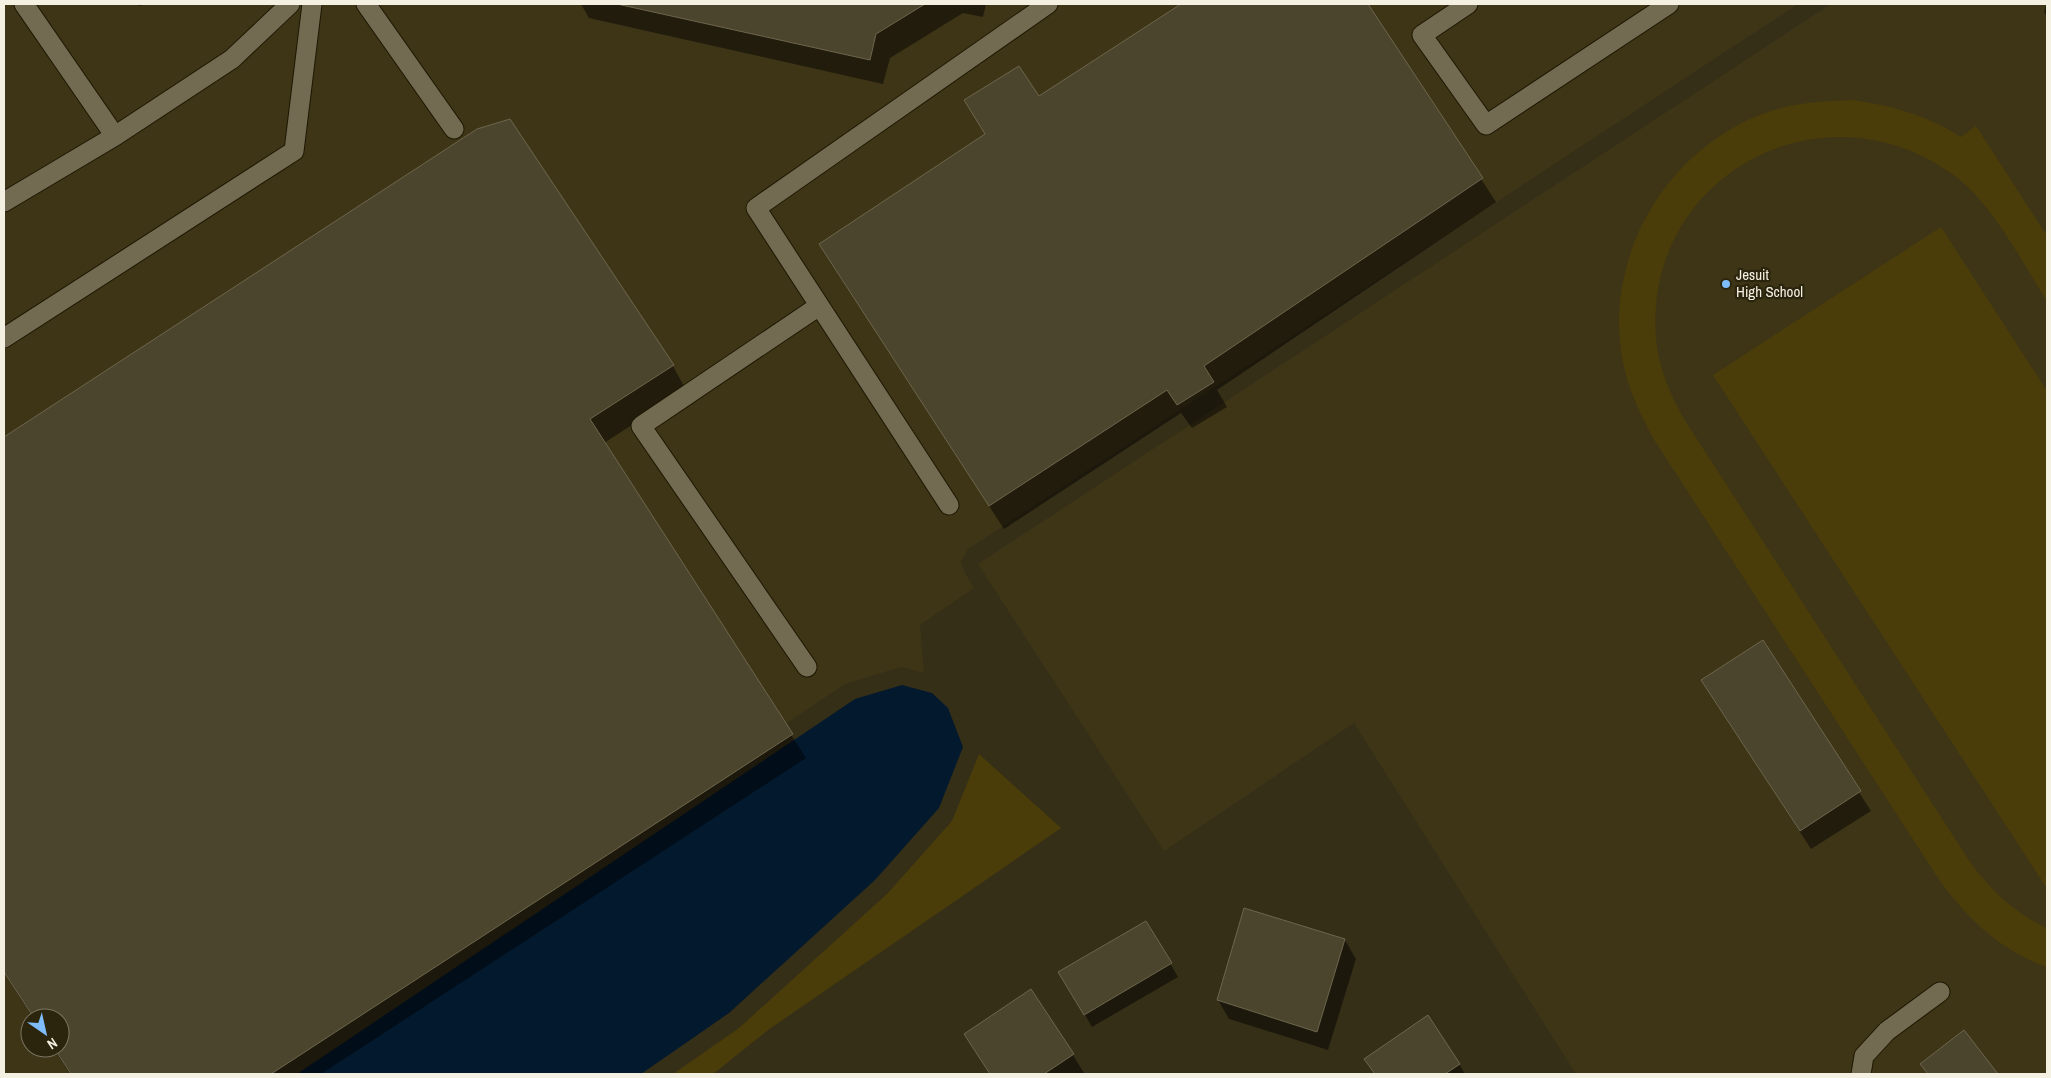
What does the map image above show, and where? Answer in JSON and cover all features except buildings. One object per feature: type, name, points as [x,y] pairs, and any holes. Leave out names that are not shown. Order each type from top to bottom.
[{"type":"lane","points":[[24,4],[115,136]]},
{"type":"lane","points":[[4,202],[115,136],[232,59],[290,4]]},
{"type":"lane","points":[[4,338],[294,151],[312,4]]},
{"type":"lane","points":[[366,4],[454,129]]},
{"type":"lane","points":[[949,506],[756,208],[1048,4]]},
{"type":"lane","points":[[1468,4],[1422,35],[1486,126],[1669,4]]},
{"type":"lane","points":[[807,667],[641,426],[819,306]]},
{"type":"lane","points":[[1861,1074],[1864,1056],[1887,1031],[1940,992]]},
{"type":"shaded area","points":[[4,4],[1798,4],[968,549],[961,562],[974,588],[920,625],[924,673],[901,667],[845,684],[264,1074],[4,1074]]},
{"type":"shaded area","name":"Jesuit High School","points":[[1831,4],[2047,4],[2047,1074],[1576,1074],[1354,723],[1164,851],[978,564]]},
{"type":"shaded area","points":[[1853,100],[1909,112],[1948,129],[1961,137],[1976,126],[2047,236],[2047,301],[1994,218],[1970,189],[1956,177],[1905,149],[1852,137],[1801,141],[1752,159],[1711,189],[1679,230],[1660,280],[1656,338],[1659,359],[1674,400],[1684,419],[1970,862],[2004,900],[2024,915],[2047,928],[2047,967],[2000,943],[1974,921],[1940,881],[1653,438],[1636,404],[1624,368],[1620,342],[1620,303],[1627,265],[1641,228],[1660,195],[1685,165],[1714,140],[1748,120],[1793,105]]},
{"type":"shaded area","points":[[1941,227],[2047,391],[2046,887],[1713,375]]},
{"type":"shaded area","points":[[979,754],[1061,828],[768,1030],[713,1074],[673,1074],[739,1028],[887,894],[952,821]]},
{"type":"water","points":[[902,685],[932,693],[948,708],[963,747],[939,808],[875,880],[729,1013],[641,1074],[297,1074],[855,699]]},
{"type":"place","name":"Jesuit High School","points":[[1726,284]]}]
